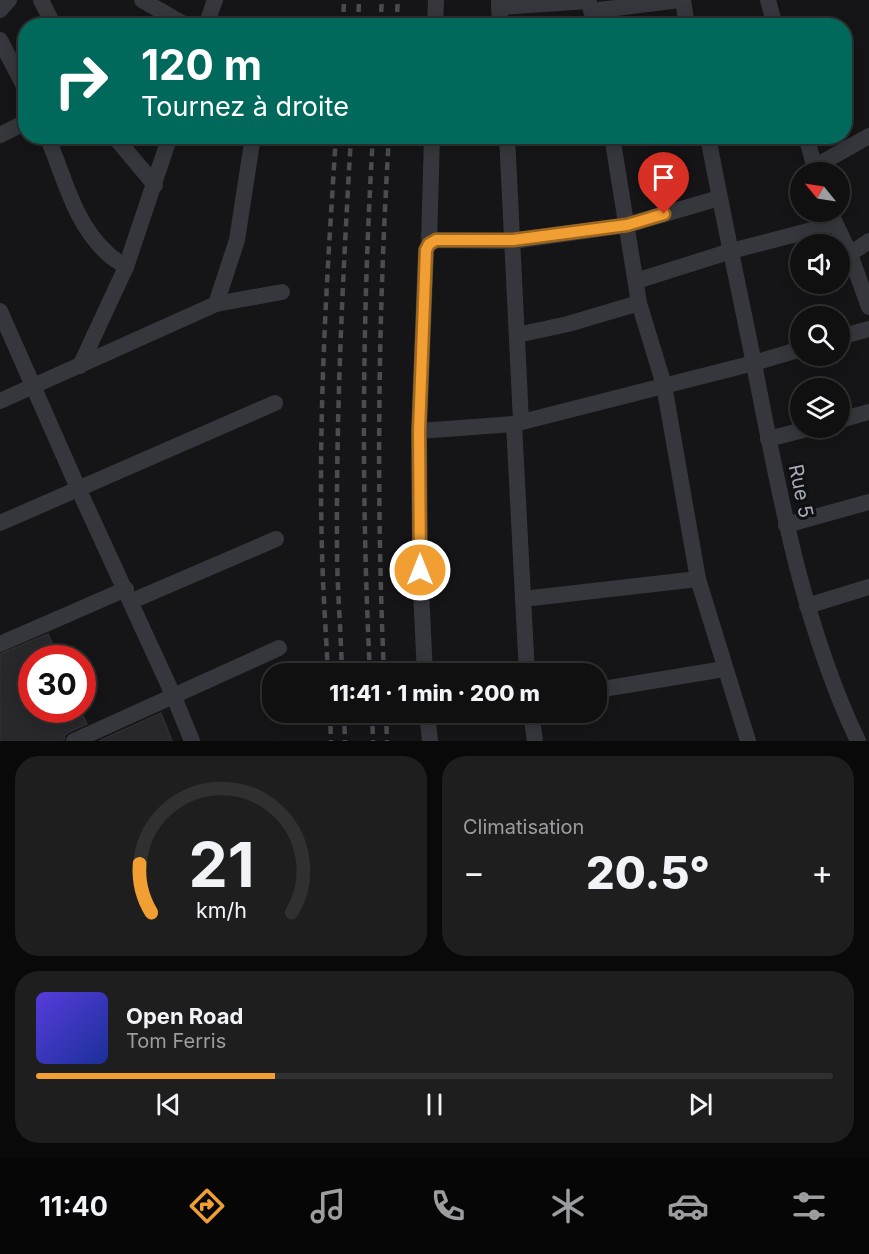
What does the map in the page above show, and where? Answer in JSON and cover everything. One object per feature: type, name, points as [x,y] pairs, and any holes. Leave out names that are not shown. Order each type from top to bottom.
[{"type":"street","points":[[0,10],[9,0]]},
{"type":"street","points":[[41,0],[50,18]]},
{"type":"street","points":[[142,0],[173,18]]},
{"type":"street","points":[[208,18],[214,0]]},
{"type":"street","points":[[435,18],[436,0]]},
{"type":"street","points":[[499,4],[590,9],[681,0],[685,18]]},
{"type":"street","points":[[768,0],[773,18]]},
{"type":"street","points":[[0,40],[18,75]]},
{"type":"street","points":[[0,135],[18,126]]},
{"type":"street","points":[[828,162],[869,136]]},
{"type":"street","points":[[50,144],[75,209],[91,235],[107,253],[126,267]]},
{"type":"street","points":[[121,144],[155,185]]},
{"type":"street","points":[[80,366],[126,267],[168,144]]},
{"type":"street","points":[[216,304],[237,240],[252,144]]},
{"type":"street","points":[[424,663],[420,570],[419,431],[432,144]]},
{"type":"street","points":[[507,144],[517,335],[526,663]]},
{"type":"street","points":[[613,144],[639,303],[664,385],[698,579],[748,741]]},
{"type":"street","name":"Rue 5","points":[[709,144],[786,525],[807,606],[843,710],[858,741]]},
{"type":"street","points":[[808,144],[813,162]]},
{"type":"street","points":[[429,244],[436,240],[513,240],[627,225],[719,198]]},
{"type":"street","points":[[636,280],[820,222]]},
{"type":"street","points":[[850,253],[869,241]]},
{"type":"street","points":[[850,257],[869,307]]},
{"type":"street","points":[[0,401],[216,304],[282,292]]},
{"type":"street","points":[[517,335],[567,324],[639,303]]},
{"type":"street","points":[[0,311],[78,488],[129,595],[192,741]]},
{"type":"street","points":[[850,335],[869,329]]},
{"type":"street","points":[[419,431],[518,422],[790,352]]},
{"type":"street","points":[[0,523],[275,403]]},
{"type":"street","points":[[850,417],[869,412]]},
{"type":"street","points":[[768,439],[790,433]]},
{"type":"street","points":[[786,525],[869,502]]},
{"type":"street","points":[[0,644],[276,539]]},
{"type":"street","points":[[523,599],[698,579]]},
{"type":"street","points":[[807,606],[869,587]]},
{"type":"street","points":[[74,741],[279,648]]},
{"type":"street","points":[[607,688],[724,669]]},
{"type":"street","points":[[428,723],[430,741]]},
{"type":"street","points":[[533,723],[535,741]]},
{"type":"building","points":[[48,634],[53,645],[22,645]]},
{"type":"building","points":[[18,646],[18,723],[87,724],[69,732],[65,735],[64,741],[0,741],[0,654]]},
{"type":"building","points":[[161,713],[172,741],[99,741]]},
{"type":"railway","points":[[343,18],[344,0]]},
{"type":"railway","points":[[358,18],[359,0]]},
{"type":"railway","points":[[381,18],[382,0]]},
{"type":"railway","points":[[397,18],[398,0]]},
{"type":"railway","points":[[327,663],[322,551],[321,447],[336,144]]},
{"type":"railway","points":[[342,663],[337,495],[339,392],[351,144]]},
{"type":"railway","points":[[370,663],[365,540],[364,405],[373,144]]},
{"type":"railway","points":[[384,663],[379,405],[382,270],[389,144]]},
{"type":"railway","points":[[330,723],[331,741]]},
{"type":"railway","points":[[344,723],[345,741]]},
{"type":"railway","points":[[372,723],[373,741]]},
{"type":"railway","points":[[386,723],[387,741]]},
{"type":"route","points":[[420,570],[419,431],[426,250],[429,244],[436,240],[513,240],[627,225],[664,214]]}]
